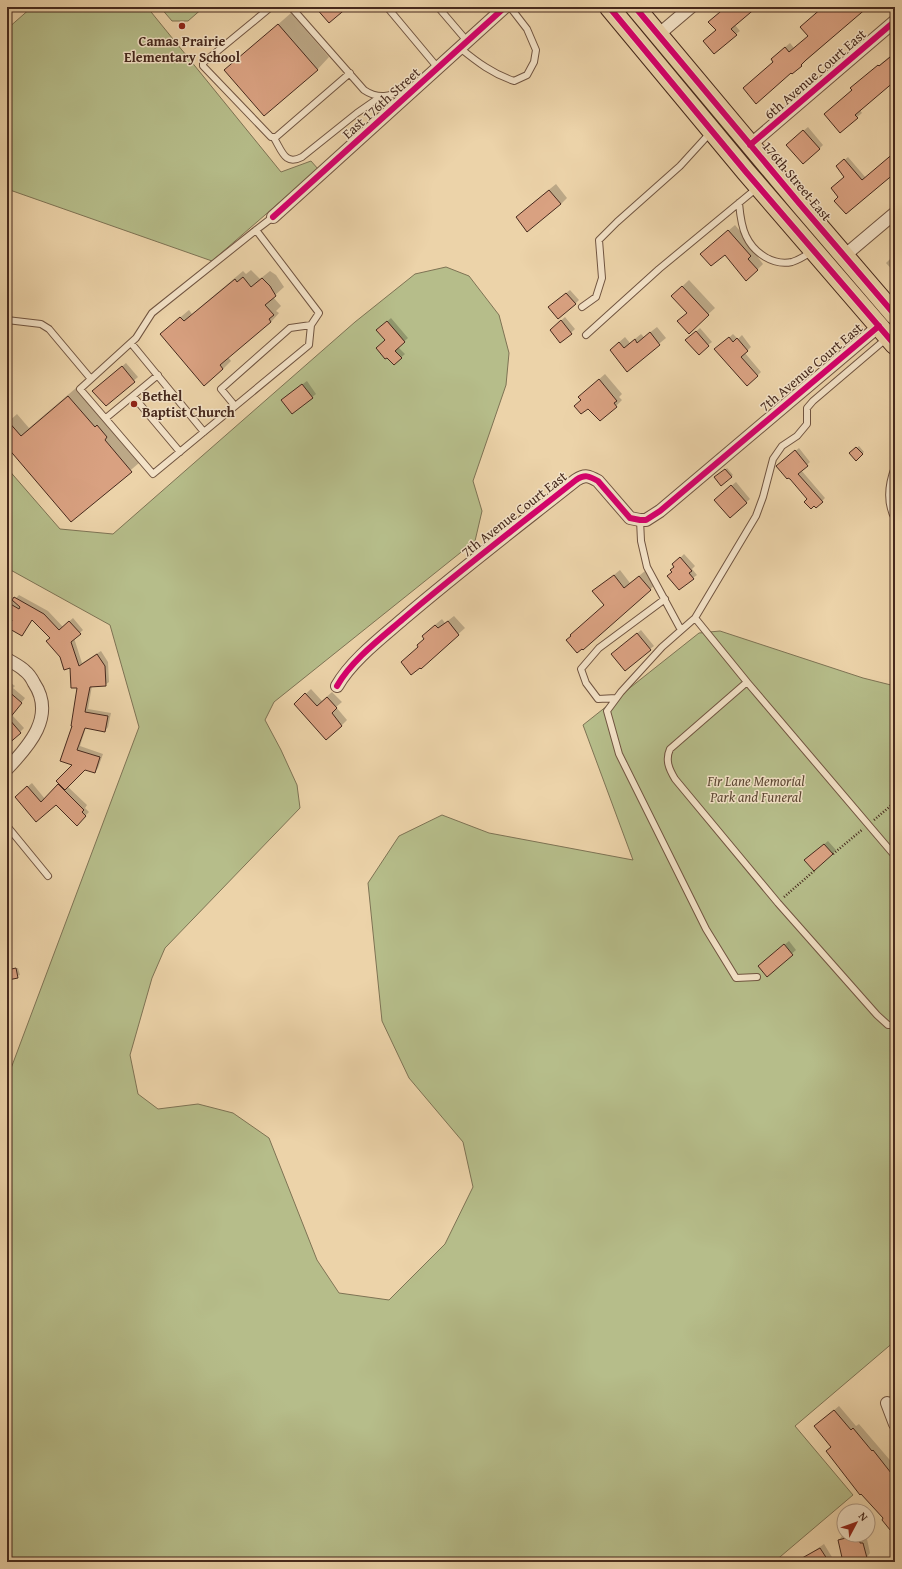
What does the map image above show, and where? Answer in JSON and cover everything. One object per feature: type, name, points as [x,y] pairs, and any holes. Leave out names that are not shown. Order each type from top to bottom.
[{"type":"main road","points":[[609,7],[759,186],[858,301],[889,334]]},
{"type":"main road","points":[[622,7],[642,32],[658,35]]},
{"type":"main road","name":"176th Street East","points":[[635,7],[895,315]]},
{"type":"street","points":[[658,35],[691,7]]},
{"type":"street","name":"East 176th Street","points":[[273,217],[499,11]]},
{"type":"street","name":"6th Avenue Court East","points":[[750,145],[895,21]]},
{"type":"street","points":[[844,256],[895,213]]},
{"type":"street","name":"7th Avenue Court East","points":[[337,686],[349,668],[421,604],[582,476],[587,475],[598,481],[630,518],[646,520],[660,511],[889,334]]},
{"type":"street","points":[[7,659],[26,671],[39,690],[42,709],[39,728],[24,752],[7,769]]},
{"type":"street","points":[[887,1403],[895,1424]]},
{"type":"lane","points":[[271,7],[203,63],[203,66],[271,137],[274,138],[284,154],[290,160],[294,161],[302,157],[357,113],[380,97]]},
{"type":"lane","points":[[291,7],[364,90],[372,96],[380,97],[396,94],[410,89],[422,82]]},
{"type":"lane","points":[[387,7],[438,68]]},
{"type":"lane","points":[[438,7],[476,62],[497,75],[514,81],[527,75],[534,62],[536,50],[527,29],[510,7]]},
{"type":"lane","points":[[274,138],[350,73]]},
{"type":"lane","points":[[582,307],[596,296],[602,278],[599,240],[680,166],[712,131]]},
{"type":"lane","points":[[586,335],[659,269],[759,186]]},
{"type":"lane","points":[[739,203],[742,226],[747,238],[763,256],[776,262],[791,262],[800,260],[814,250]]},
{"type":"lane","points":[[256,230],[319,313],[311,325],[309,345],[153,474],[80,389],[136,338],[152,313],[256,230],[273,217]]},
{"type":"lane","points":[[7,320],[41,324],[49,329],[91,379]]},
{"type":"lane","points":[[235,406],[221,389],[290,328],[311,325]]},
{"type":"lane","points":[[757,977],[736,978],[706,929],[619,754],[608,711],[616,698],[662,647],[696,618],[756,516],[763,497],[773,458],[782,446],[797,436],[807,424],[807,408],[889,334]]},
{"type":"lane","points":[[131,343],[204,432]]},
{"type":"lane","points":[[106,418],[158,375]]},
{"type":"lane","points":[[133,396],[180,452]]},
{"type":"lane","points":[[895,467],[888,486],[890,508],[895,519]]},
{"type":"lane","points":[[640,520],[641,541],[647,567],[681,630]]},
{"type":"lane","points":[[616,698],[598,699],[586,683],[581,669],[599,648],[665,599]]},
{"type":"lane","points":[[696,618],[747,682],[895,856]]},
{"type":"lane","points":[[747,682],[675,743],[667,756],[668,764],[675,779],[778,903],[877,1015],[888,1025],[895,1025]]},
{"type":"lane","points":[[7,826],[48,876]]},
{"type":"path","points":[[778,903],[814,871]]},
{"type":"green space","points":[[32,7],[147,7],[281,172],[311,161],[318,169],[212,261],[7,189],[7,29]]},
{"type":"green space","points":[[160,7],[204,7],[188,21],[172,21]]},
{"type":"green space","name":"Fir Lane Memorial Park and Funeral","points":[[446,267],[469,276],[499,315],[509,353],[506,385],[473,481],[482,511],[475,541],[274,702],[265,720],[297,785],[300,808],[165,948],[152,978],[130,1055],[138,1094],[158,1109],[198,1104],[233,1113],[269,1138],[317,1260],[339,1293],[389,1300],[445,1244],[473,1187],[463,1142],[409,1078],[382,1021],[368,883],[399,836],[442,815],[489,833],[633,860],[583,725],[699,633],[720,631],[863,678],[895,686],[895,1341],[795,1426],[853,1495],[844,1503],[836,1503],[836,1509],[774,1562],[644,1562],[641,1558],[635,1562],[7,1562],[7,1079],[139,727],[110,625],[7,568],[7,468],[60,529],[113,534],[355,322],[415,274]]},
{"type":"building","points":[[315,7],[348,7],[329,23]]},
{"type":"building","points":[[726,7],[757,7],[731,29],[737,35],[714,54],[703,41],[716,30],[708,22]]},
{"type":"building","points":[[823,7],[868,7],[806,60],[801,65],[802,66],[792,74],[791,73],[756,104],[743,88],[773,62],[771,59],[785,47],[789,52],[808,36],[800,27]]},
{"type":"building","points":[[278,24],[318,70],[264,116],[224,70]]},
{"type":"building","points":[[895,53],[895,81],[855,115],[858,118],[840,133],[824,114],[852,90],[850,88]]},
{"type":"building","points":[[803,130],[820,149],[803,164],[786,145]]},
{"type":"building","points":[[895,152],[895,173],[846,214],[834,201],[838,197],[831,188],[844,177],[836,166],[844,159],[862,180]]},
{"type":"building","points":[[549,190],[561,204],[527,232],[516,217]]},
{"type":"building","points":[[728,230],[751,256],[748,259],[758,270],[746,281],[725,255],[711,266],[700,254]]},
{"type":"building","points":[[243,277],[251,287],[262,278],[270,286],[276,296],[265,305],[274,315],[269,319],[271,322],[220,365],[223,369],[204,386],[160,334],[180,317],[184,321],[235,279],[237,282]]},
{"type":"building","points":[[682,286],[709,315],[689,334],[677,321],[687,313],[671,296]]},
{"type":"building","points":[[566,293],[576,304],[558,319],[548,307]]},
{"type":"building","points":[[561,320],[572,334],[560,343],[550,330]]},
{"type":"building","points":[[387,321],[405,342],[395,351],[402,358],[394,365],[387,358],[385,359],[376,348],[385,340],[376,330]]},
{"type":"building","points":[[696,331],[709,346],[699,355],[685,340]]},
{"type":"building","points":[[650,332],[660,345],[627,372],[610,350],[619,342],[624,348],[635,339],[637,343]]},
{"type":"building","points":[[729,337],[733,342],[737,338],[748,351],[741,357],[758,376],[747,386],[714,349]]},
{"type":"building","points":[[122,366],[135,382],[106,406],[92,391]]},
{"type":"building","points":[[599,379],[617,401],[614,403],[617,407],[600,421],[588,409],[581,414],[574,406],[581,400],[578,397]]},
{"type":"building","points":[[302,384],[313,398],[292,414],[281,400]]},
{"type":"building","points":[[68,396],[95,427],[97,425],[107,437],[105,440],[132,472],[71,522],[7,447],[7,420],[21,436]]},
{"type":"building","points":[[856,447],[863,454],[856,461],[849,453]]},
{"type":"building","points":[[795,450],[808,466],[798,474],[823,502],[816,508],[814,506],[811,509],[804,502],[807,499],[790,479],[787,479],[776,466]]},
{"type":"building","points":[[725,469],[732,477],[721,486],[714,477]]},
{"type":"building","points":[[731,485],[747,503],[730,518],[714,500]]},
{"type":"building","points":[[680,557],[692,571],[689,573],[694,579],[679,590],[667,576],[672,572],[670,570],[674,567],[672,564]]},
{"type":"building","points":[[614,575],[624,588],[639,576],[651,590],[583,650],[582,649],[577,653],[566,640],[604,605],[592,591]]},
{"type":"building","points":[[14,597],[44,614],[59,630],[69,621],[81,634],[71,642],[79,666],[97,654],[105,666],[106,686],[90,687],[85,712],[108,716],[105,732],[85,728],[77,750],[100,757],[95,773],[85,770],[65,790],[56,781],[72,765],[60,761],[72,726],[77,688],[71,688],[70,668],[64,670],[60,657],[46,641],[50,638],[32,620],[22,636],[8,628],[12,620],[7,617],[7,602],[19,609],[20,607],[12,600]]},
{"type":"building","points":[[448,621],[459,635],[421,669],[420,668],[411,675],[401,662],[418,647],[417,645],[424,639],[422,636],[435,625],[438,628]]},
{"type":"building","points":[[637,633],[651,650],[625,671],[611,654]]},
{"type":"building","points":[[7,690],[22,703],[9,719],[21,733],[7,745]]},
{"type":"building","points":[[305,693],[317,706],[327,697],[337,708],[332,713],[342,726],[326,740],[294,704]]},
{"type":"building","points":[[58,784],[84,810],[82,812],[86,816],[77,826],[56,805],[36,822],[15,797],[27,786],[41,802]]},
{"type":"building","points":[[824,844],[833,854],[814,871],[804,860]]},
{"type":"building","points":[[784,944],[793,955],[767,977],[758,966]]},
{"type":"building","points":[[16,968],[18,978],[8,980],[7,970]]},
{"type":"building","points":[[834,1410],[851,1430],[853,1428],[872,1451],[873,1450],[895,1478],[895,1536],[876,1510],[876,1503],[869,1503],[861,1494],[860,1495],[826,1451],[831,1447],[814,1426]]},
{"type":"building","points":[[839,1543],[863,1543],[867,1558],[857,1562],[843,1562]]},
{"type":"building","points":[[820,1548],[829,1562],[795,1562]]},
{"type":"cycle path","points":[[273,217],[505,7]]},
{"type":"cycle path","points":[[609,7],[746,172],[895,345]]},
{"type":"cycle path","points":[[635,7],[895,315]]},
{"type":"cycle path","points":[[750,145],[895,21]]},
{"type":"cycle path","points":[[337,686],[358,659],[385,634],[467,566],[576,480],[587,476],[598,481],[630,518],[646,520],[660,511],[879,326]]},
{"type":"place","name":"Camas Prairie Elementary School","points":[[182,26]]},
{"type":"place","name":"Bethel Baptist Church","points":[[134,404]]}]
